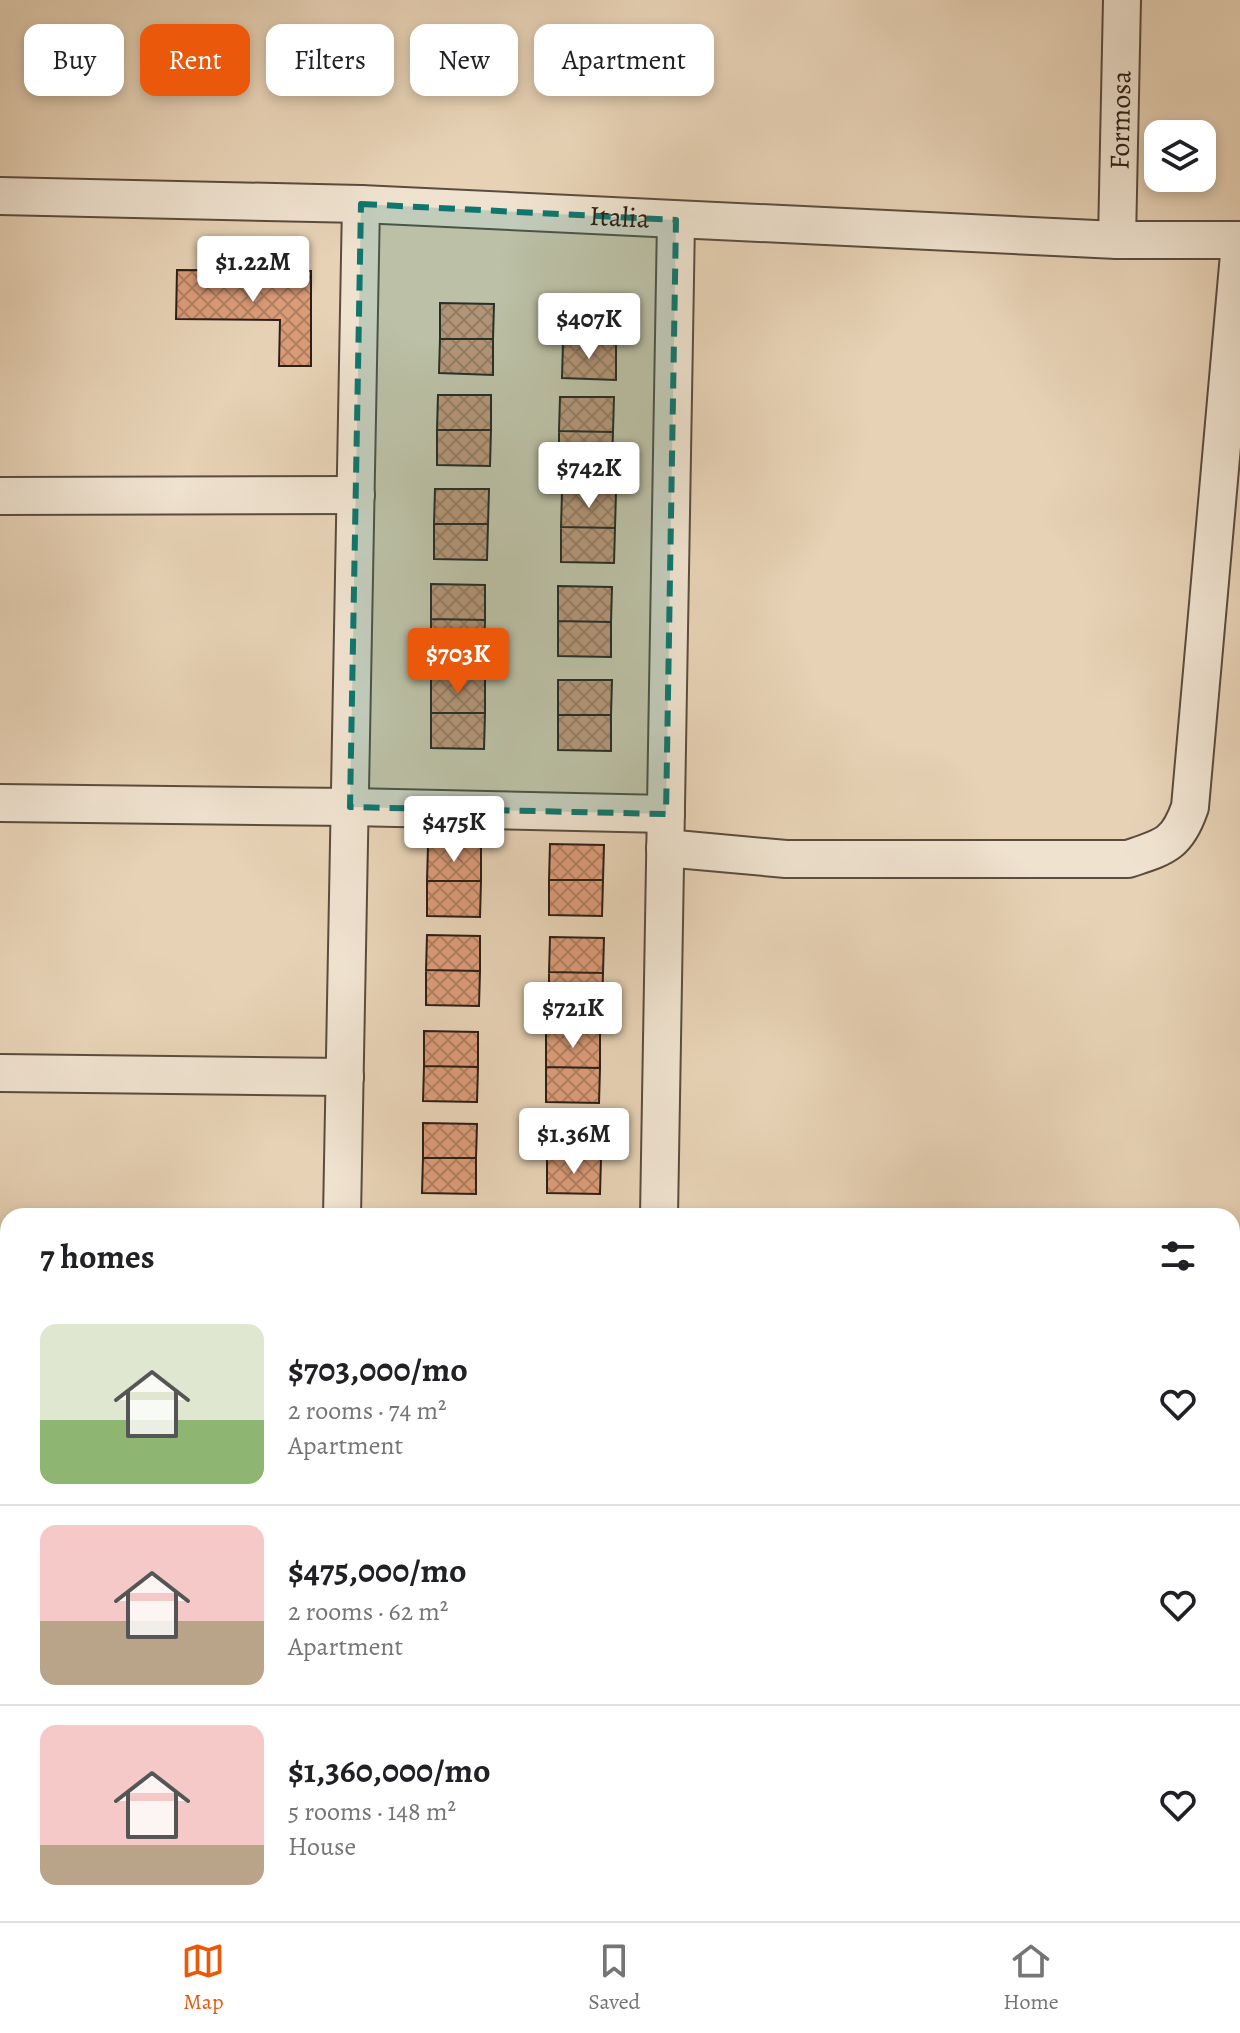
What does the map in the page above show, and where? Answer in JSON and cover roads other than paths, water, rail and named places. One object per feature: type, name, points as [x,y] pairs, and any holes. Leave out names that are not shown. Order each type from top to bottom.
[{"type":"street","name":"Formosa","points":[[1117,240],[1122,0]]},
{"type":"street","name":"Italia","points":[[0,196],[361,204],[1117,240],[1240,241]]},
{"type":"street","points":[[342,1208],[361,204]]},
{"type":"street","points":[[659,1208],[676,220]]},
{"type":"street","points":[[0,803],[350,807],[666,831],[786,859],[1128,859],[1161,848],[1182,829],[1190,807],[1240,241]]},
{"type":"street","points":[[0,496],[356,495]]},
{"type":"street","points":[[0,1073],[345,1077]]}]
